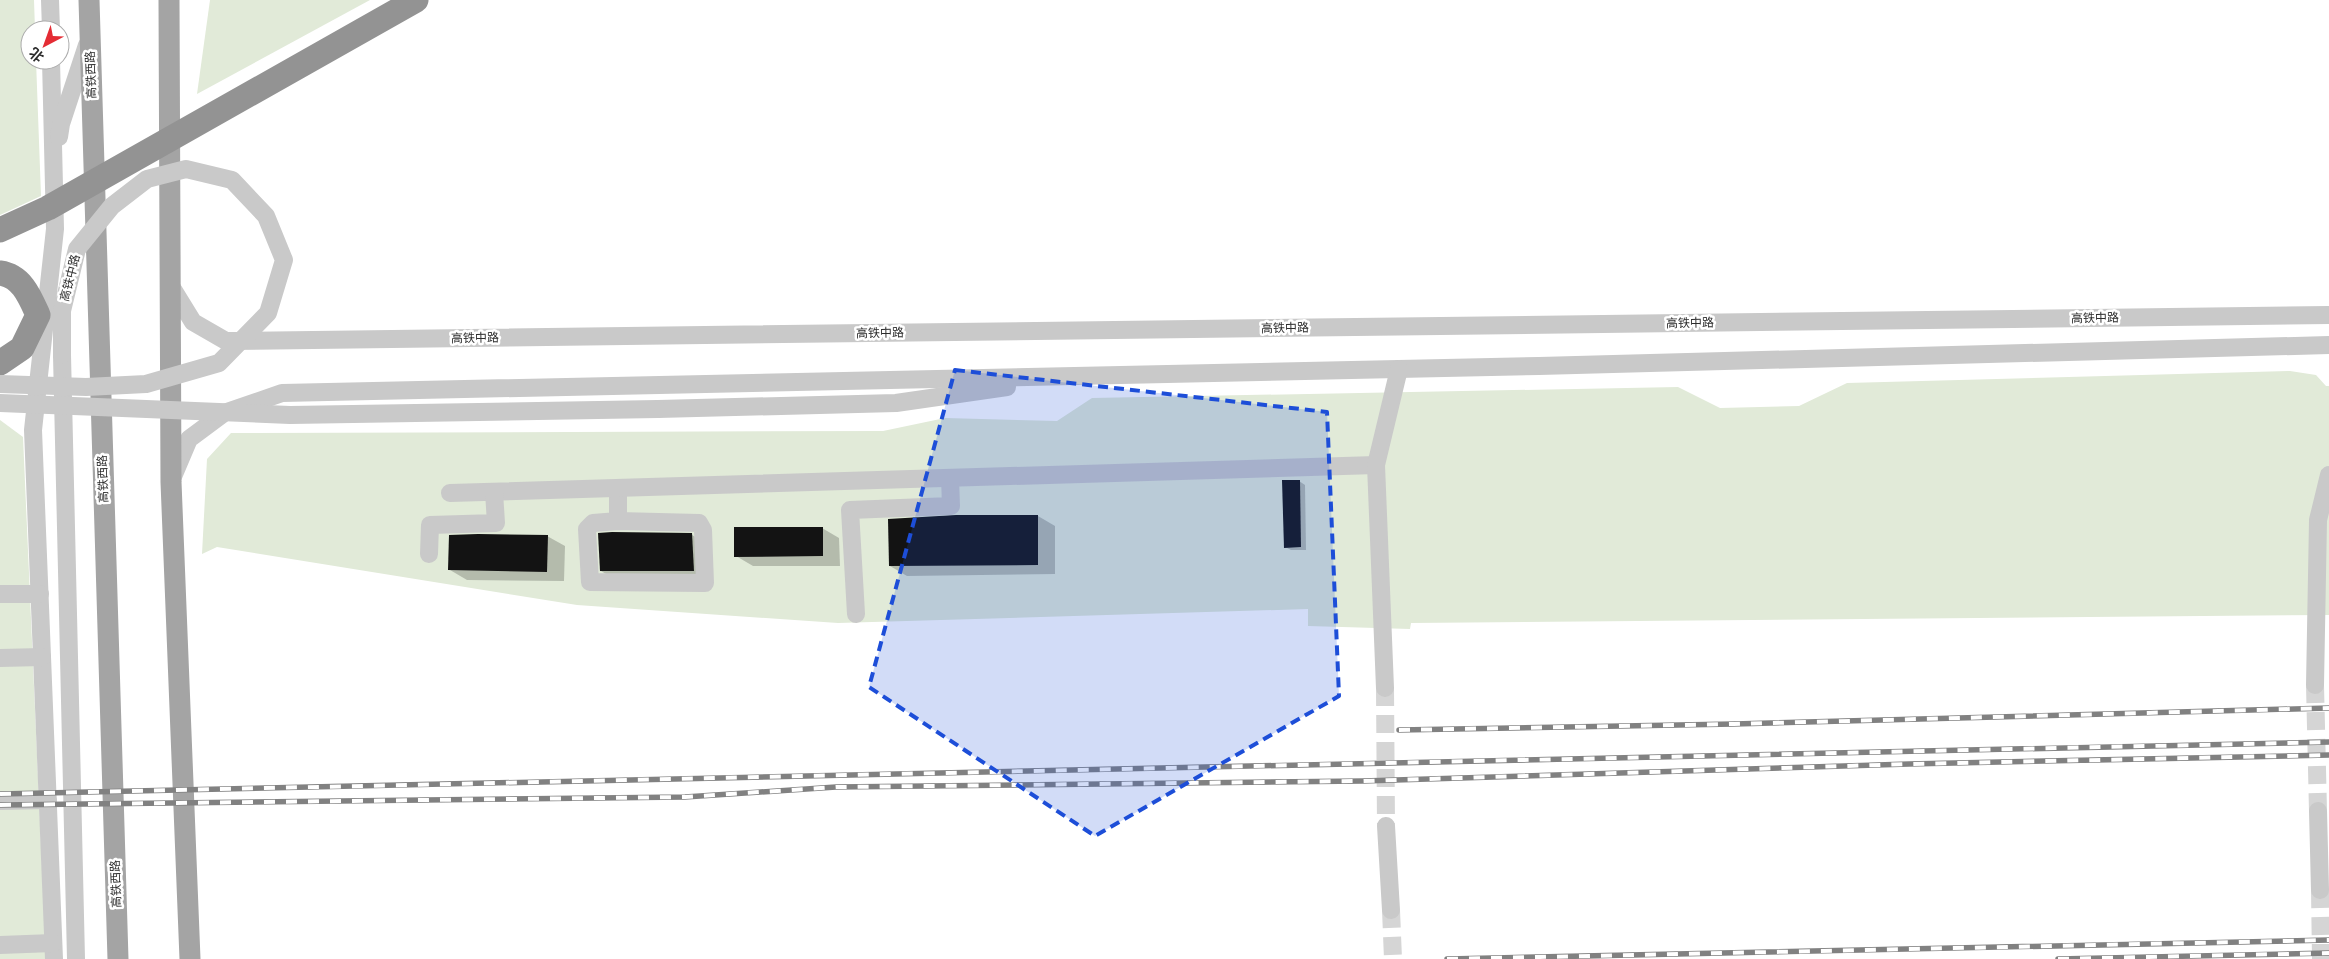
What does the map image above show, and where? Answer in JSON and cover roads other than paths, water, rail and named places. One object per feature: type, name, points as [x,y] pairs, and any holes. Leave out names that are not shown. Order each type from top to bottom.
[{"type":"highway","points":[[0,230],[48,208],[416,0]]},
{"type":"highway","points":[[0,272],[7,274],[27,290],[38,315],[22,348],[0,363]]},
{"type":"main road","name":"高铁西路","points":[[88,0],[118,959]]},
{"type":"main road","points":[[169,0],[170,482],[190,959]]},
{"type":"street","points":[[50,0],[51,20]]},
{"type":"street","points":[[54,173],[61,124],[90,37]]},
{"type":"street","points":[[0,945],[54,951],[33,430],[55,229],[52,70]]},
{"type":"street","name":"高铁中路","points":[[0,384],[86,387],[146,384],[219,363],[268,313],[284,260],[266,216],[232,180],[186,169],[147,179],[112,206],[78,249],[62,311],[62,355],[76,959]]},
{"type":"street","name":"高铁中路","points":[[169,283],[193,322],[226,341],[2329,315]]},
{"type":"street","points":[[170,482],[189,439],[224,413],[282,393],[1399,370],[2329,345]]},
{"type":"street","points":[[1385,688],[1376,465],[1399,370]]},
{"type":"street","points":[[0,404],[290,415],[896,403],[1084,376]]},
{"type":"street","points":[[450,493],[1376,465]]},
{"type":"street","points":[[2316,685],[2318,520],[2329,475]]},
{"type":"street","points":[[856,614],[850,510],[951,506],[950,478]]},
{"type":"street","points":[[618,488],[618,521]]},
{"type":"street","points":[[429,554],[430,525],[496,523],[494,492]]},
{"type":"street","points":[[618,521],[699,523],[703,530],[705,583],[590,582],[586,529],[593,523],[618,521]]},
{"type":"street","points":[[0,594],[40,594]]},
{"type":"street","points":[[0,658],[42,657]]},
{"type":"street","points":[[0,801],[48,800]]},
{"type":"street","points":[[2318,811],[2320,890]]},
{"type":"street","points":[[1386,826],[1391,910]]},
{"type":"tunnel","points":[[2315,685],[2318,811]]},
{"type":"tunnel","points":[[1385,688],[1386,826]]},
{"type":"tunnel","points":[[2320,890],[2321,959]]},
{"type":"tunnel","points":[[1391,910],[1393,959]]},
{"type":"railway","points":[[1399,730],[1734,724],[2329,708]]},
{"type":"railway","points":[[0,794],[2329,742]]},
{"type":"railway","points":[[0,805],[685,797],[836,787],[1363,781],[1909,764],[2329,755]]},
{"type":"railway","points":[[1447,959],[2329,940]]},
{"type":"railway","points":[[2058,959],[2329,953]]}]
